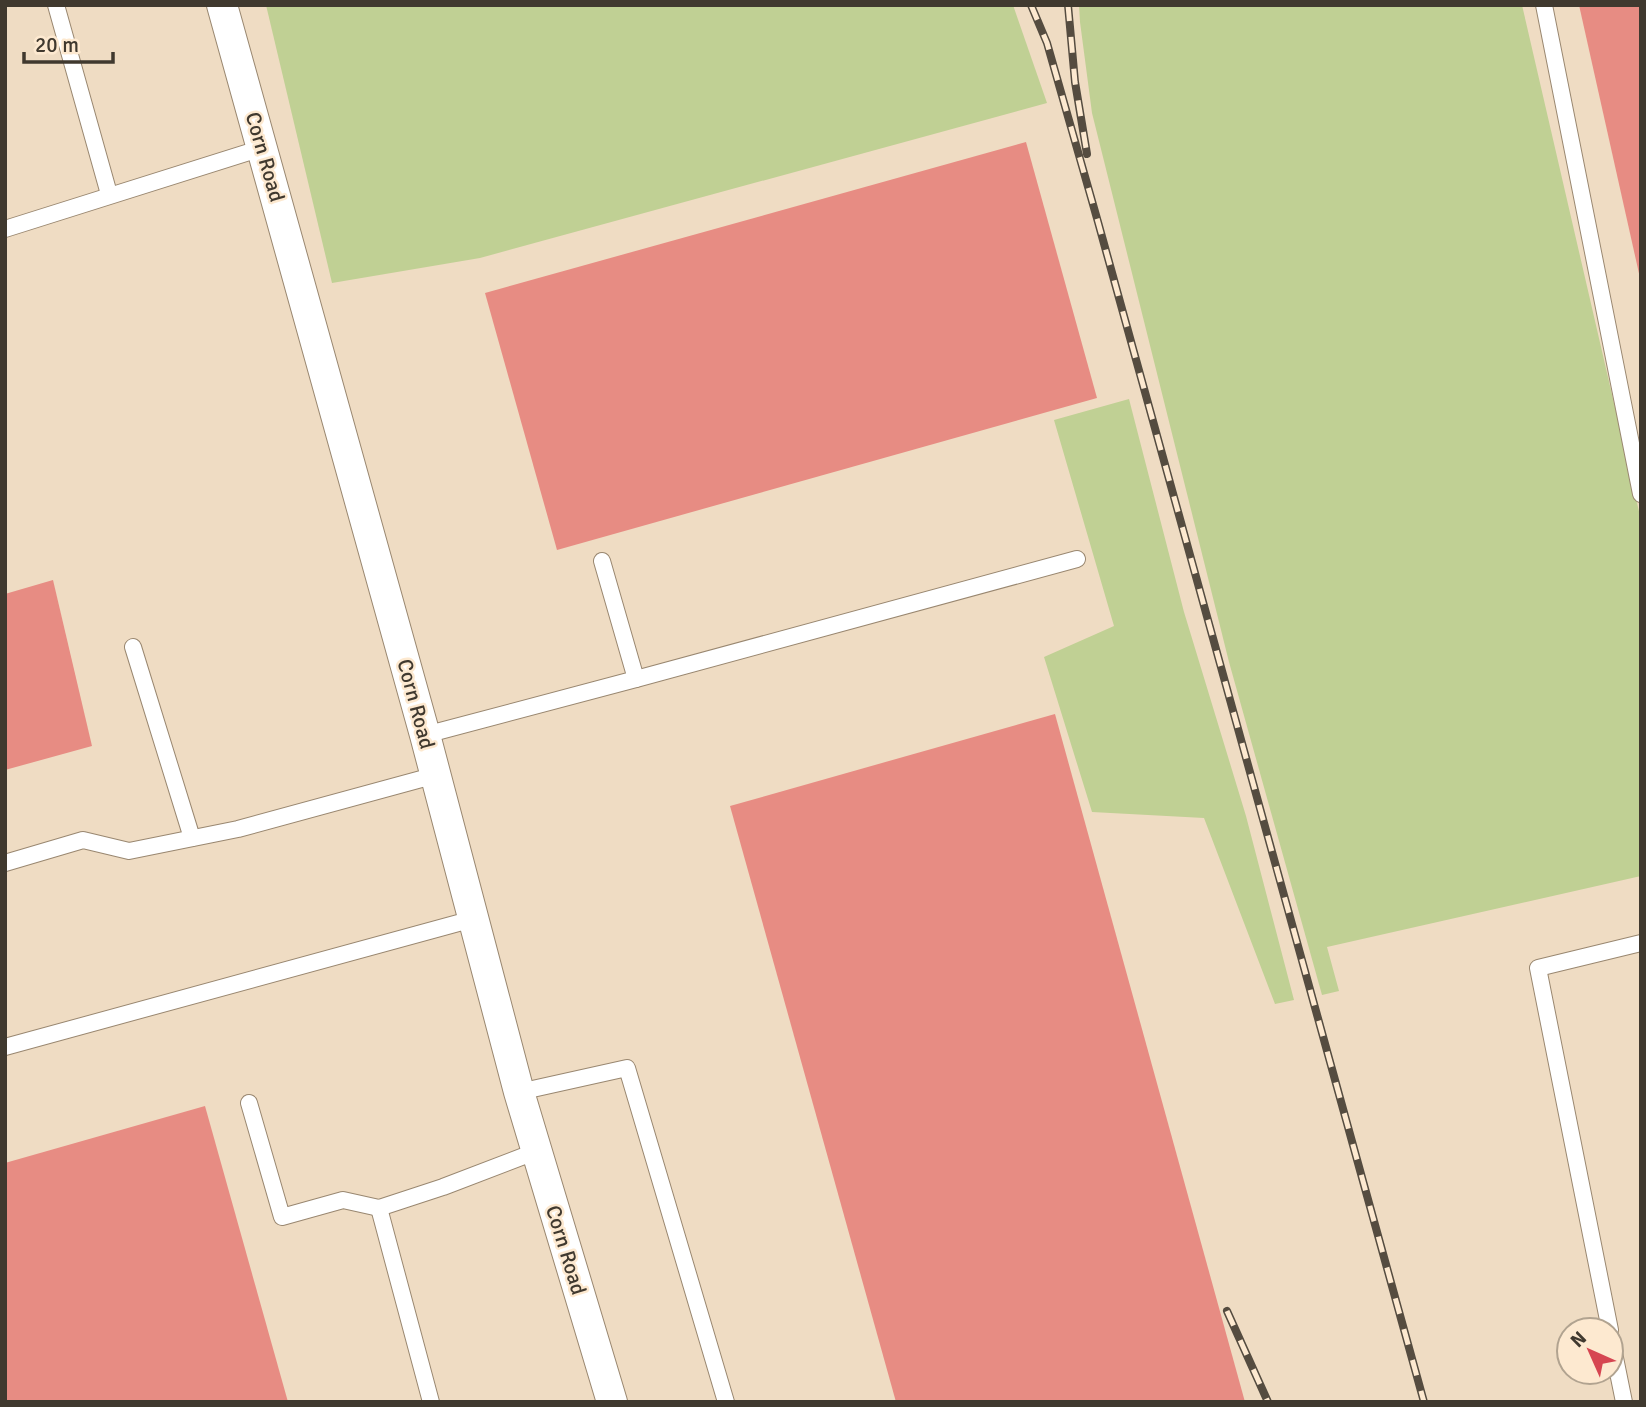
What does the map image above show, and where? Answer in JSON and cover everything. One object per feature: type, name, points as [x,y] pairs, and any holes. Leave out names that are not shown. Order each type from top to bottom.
[{"type":"street","name":"Corn Road","points":[[222,5],[436,775],[519,1092],[612,1402]]},
{"type":"lane","points":[[56,5],[109,194]]},
{"type":"lane","points":[[1544,5],[1641,494]]},
{"type":"lane","points":[[5,229],[109,194],[262,148]]},
{"type":"lane","points":[[425,735],[1077,559]]},
{"type":"lane","points":[[603,561],[636,680]]},
{"type":"lane","points":[[133,647],[192,838]]},
{"type":"lane","points":[[5,863],[83,840],[129,851],[238,829],[436,775]]},
{"type":"lane","points":[[5,1047],[473,919]]},
{"type":"lane","points":[[1606,1316],[1538,968],[1641,943]]},
{"type":"lane","points":[[519,1092],[627,1068],[726,1402]]},
{"type":"lane","points":[[249,1103],[282,1217],[343,1200],[380,1208],[537,1151]]},
{"type":"lane","points":[[380,1208],[431,1402]]},
{"type":"green space","points":[[266,5],[1013,5],[1047,103],[480,258],[332,283]]},
{"type":"green space","points":[[1079,5],[1522,5],[1641,520],[1641,876],[1327,947],[1339,991],[1322,995],[1229,662],[1092,113]]},
{"type":"green space","points":[[1129,399],[1184,612],[1246,816],[1294,1000],[1275,1004],[1204,818],[1092,812],[1044,657],[1114,626],[1054,420]]},
{"type":"building","points":[[1579,5],[1641,5],[1641,278],[1640,278]]},
{"type":"building","points":[[1026,142],[1097,398],[557,550],[485,293]]},
{"type":"building","points":[[53,580],[92,746],[5,770],[5,594]]},
{"type":"building","points":[[1055,714],[1245,1402],[896,1402],[730,806]]},
{"type":"building","points":[[205,1106],[288,1402],[5,1402],[5,1163]]},
{"type":"railway","points":[[1031,5],[1047,43],[1098,222],[1424,1402]]},
{"type":"railway","points":[[1068,5],[1075,82],[1087,154]]},
{"type":"railway","points":[[1227,1311],[1268,1402]]}]
